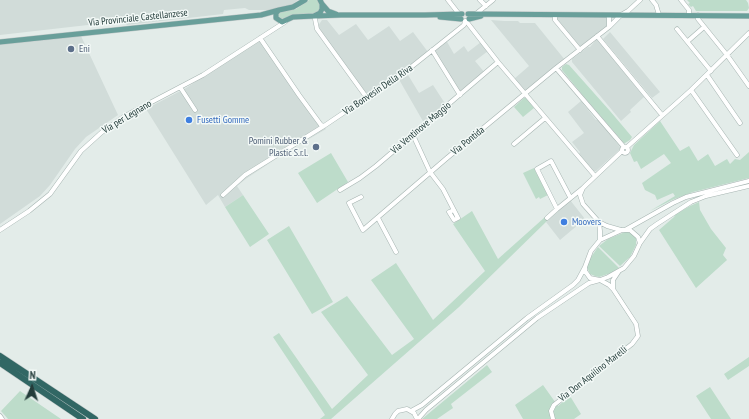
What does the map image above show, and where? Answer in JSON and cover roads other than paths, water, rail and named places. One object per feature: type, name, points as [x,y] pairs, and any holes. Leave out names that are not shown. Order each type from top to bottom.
[{"type":"highway","points":[[0,356],[95,419]]},
{"type":"highway","points":[[0,363],[83,419]]},
{"type":"main road","name":"Via Provinciale Castellanzese","points":[[1,42],[261,14],[293,7],[305,0]]},
{"type":"main road","points":[[321,2],[328,11],[341,15]]},
{"type":"main road","points":[[314,18],[322,11],[321,2]]},
{"type":"main road","points":[[277,19],[276,13],[278,10]]},
{"type":"main road","name":"Via Provinciale Castellanzese","points":[[261,14],[285,22]]},
{"type":"main road","points":[[464,17],[477,14],[749,16]]},
{"type":"main road","points":[[285,22],[293,17],[314,18],[341,15],[425,15],[464,17],[530,15]]},
{"type":"street","points":[[448,0],[464,17],[498,62],[595,176]]},
{"type":"street","points":[[480,0],[486,6]]},
{"type":"street","points":[[477,14],[493,0]]},
{"type":"street","name":"Via Pontida","points":[[361,197],[349,203],[363,230],[430,172],[556,68],[609,27],[640,0]]},
{"type":"street","points":[[652,0],[656,5],[659,15]]},
{"type":"street","points":[[681,0],[689,10],[689,15]]},
{"type":"street","points":[[555,15],[555,20],[580,50]]},
{"type":"street","points":[[609,15],[609,27]]},
{"type":"street","points":[[698,15],[698,19],[727,55],[749,86]]},
{"type":"street","name":"Via Bonvesin Della Riva","points":[[223,195],[245,175],[324,126],[410,68],[464,25],[464,17]]},
{"type":"street","points":[[314,18],[317,29],[366,98]]},
{"type":"street","name":"Via per Legnano","points":[[274,28],[278,24],[277,19]]},
{"type":"street","name":"Via per Legnano","points":[[0,230],[29,211],[50,194],[81,151],[95,137],[125,116],[231,58],[285,22]]},
{"type":"street","points":[[688,41],[704,27]]},
{"type":"street","points":[[677,29],[711,71]]},
{"type":"street","points":[[547,218],[570,197],[583,188],[662,114],[691,90],[749,33]]},
{"type":"street","points":[[597,36],[662,114]]},
{"type":"street","points":[[260,38],[298,94],[321,125],[324,126]]},
{"type":"street","points":[[432,50],[460,95]]},
{"type":"street","name":"Via Ventinove Maggio","points":[[340,190],[368,172],[498,62]]},
{"type":"street","points":[[556,68],[624,149]]},
{"type":"street","points":[[707,75],[740,123]]},
{"type":"street","points":[[180,87],[195,110]]},
{"type":"street","points":[[691,90],[737,155]]},
{"type":"street","points":[[514,144],[545,118]]},
{"type":"street","points":[[413,135],[430,172],[444,189],[454,210]]},
{"type":"street","points":[[557,209],[537,169],[551,161],[570,197]]},
{"type":"street","points":[[392,419],[398,411],[411,411],[422,406],[527,318],[573,285],[578,280],[585,267],[588,255],[599,241],[686,197],[749,182]]},
{"type":"street","points":[[613,289],[613,280],[637,252],[640,243],[650,229],[691,202],[706,196],[749,186]]},
{"type":"street","points":[[583,188],[580,195],[583,204],[599,222],[607,226],[630,230],[635,233],[640,243]]},
{"type":"street","points":[[378,218],[396,252]]},
{"type":"street","points":[[599,222],[599,241]]},
{"type":"street","name":"Via Don Aquilino Marelli","points":[[552,419],[551,411],[554,405],[636,340],[638,332],[636,324],[613,289],[600,280],[590,278],[585,271],[585,267]]},
{"type":"street","points":[[411,411],[418,419],[426,410],[537,318],[584,285],[620,271]]},
{"type":"place","name":"Eni","points":[[71,49]]},
{"type":"place","name":"Fusetti Gomme","points":[[189,120]]},
{"type":"place","name":"Pomini Rubber & Plastic S.r.l.","points":[[316,147]]},
{"type":"place","name":"Moovers","points":[[564,222]]}]
